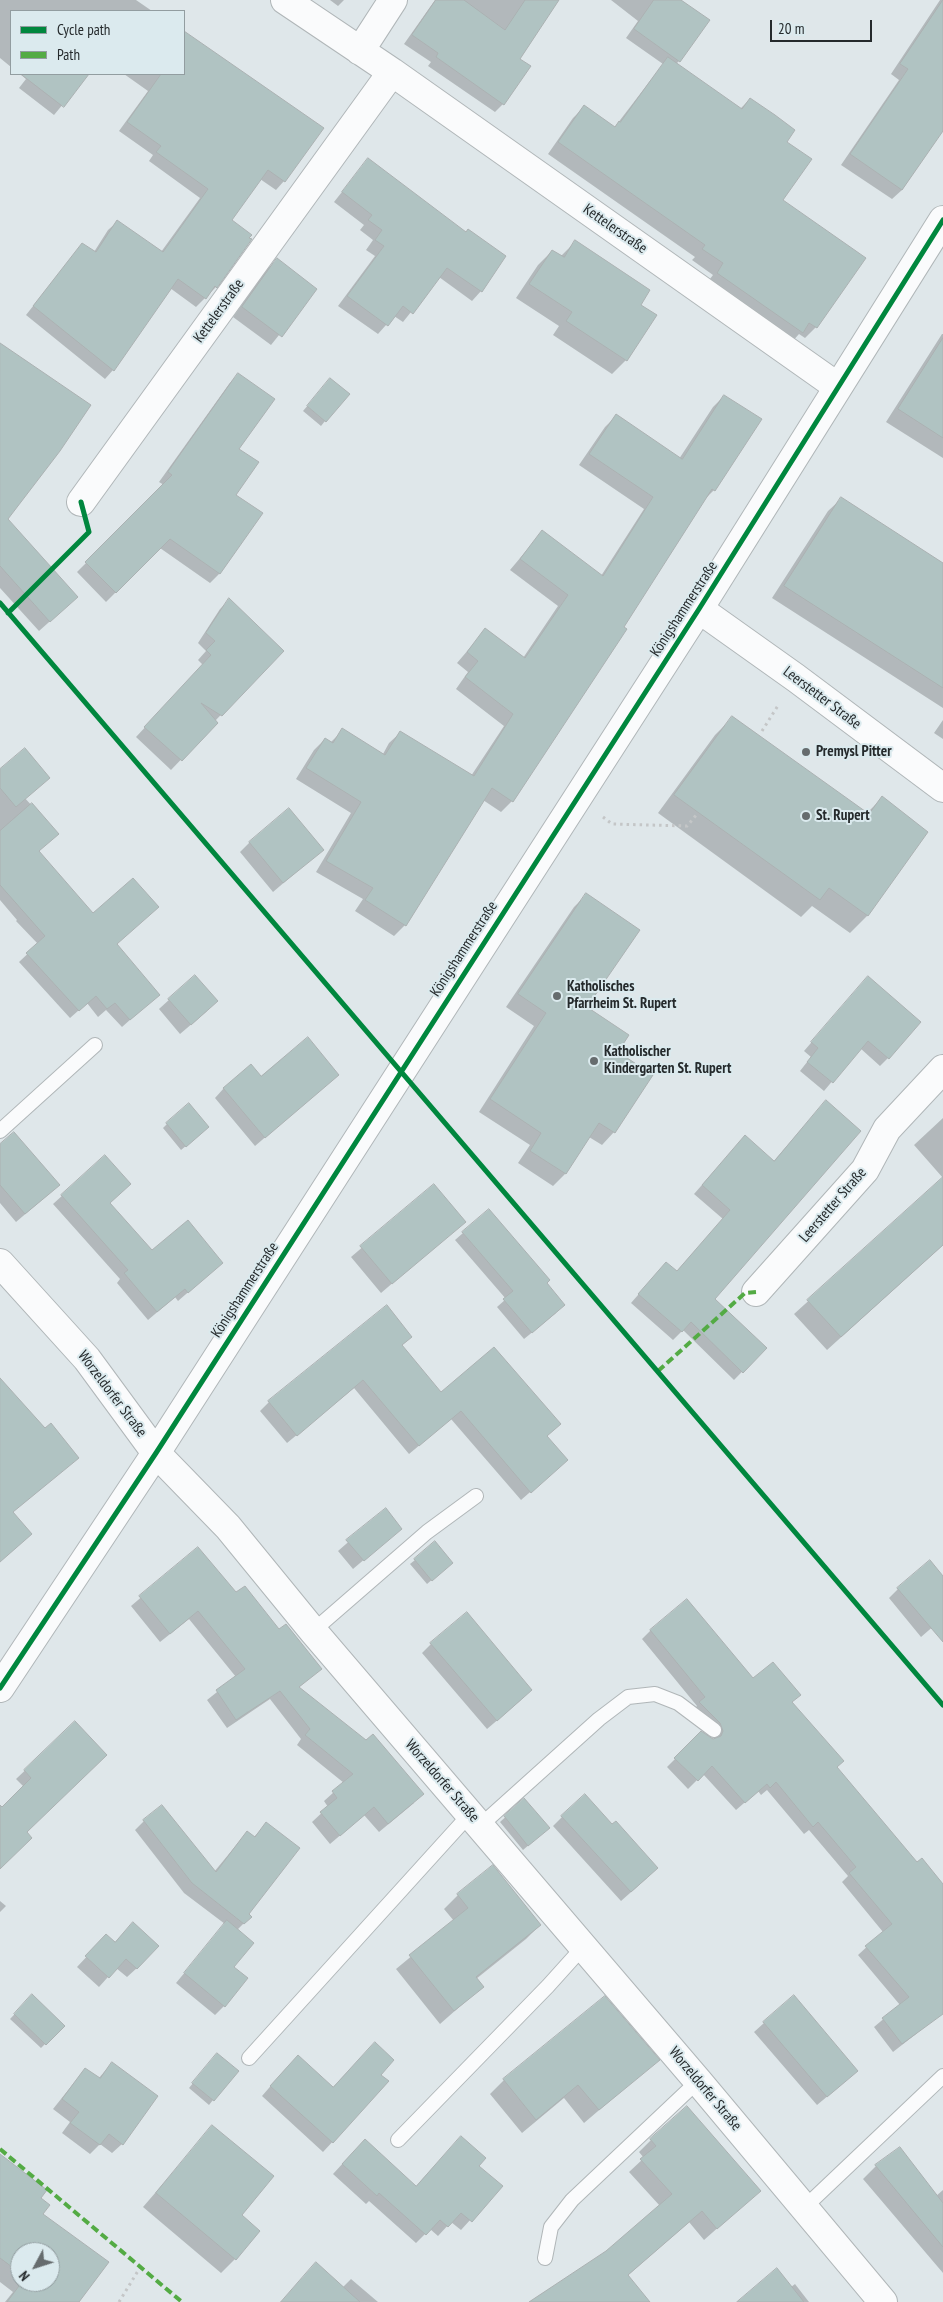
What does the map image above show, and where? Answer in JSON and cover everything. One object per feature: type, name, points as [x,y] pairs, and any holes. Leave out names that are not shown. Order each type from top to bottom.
[{"type":"street","name":"Kettelerstraße","points":[[285,0],[392,72],[838,387]]},
{"type":"street","points":[[360,51],[393,0]]},
{"type":"street","name":"Kettelerstraße","points":[[81,502],[392,72]]},
{"type":"street","name":"Königshammerstraße","points":[[0,1688],[156,1453],[699,609],[943,220]]},
{"type":"street","name":"Leerstetter Straße","points":[[699,609],[796,678],[943,788]]},
{"type":"street","name":"Leerstetter Straße","points":[[756,1292],[865,1170],[887,1129],[943,1069]]},
{"type":"street","name":"Worzeldorfer Straße","points":[[0,1264],[87,1359],[156,1453],[228,1527],[313,1631],[584,1946],[882,2302]]},
{"type":"lane","points":[[0,1131],[95,1045]]},
{"type":"lane","points":[[313,1631],[427,1532],[476,1496]]},
{"type":"lane","points":[[249,2058],[475,1820],[628,1697],[655,1694],[678,1703],[714,1730]]},
{"type":"lane","points":[[398,2140],[548,1986],[584,1946]]},
{"type":"lane","points":[[805,2208],[943,2076]]},
{"type":"lane","points":[[545,2258],[551,2227],[572,2200],[698,2081]]},
{"type":"path","points":[[578,796],[612,824],[687,826],[698,812]]},
{"type":"path","points":[[119,2302],[141,2266]]},
{"type":"building","points":[[436,0],[464,0],[505,30],[525,0],[559,0],[520,59],[531,66],[504,105],[436,57],[438,53],[412,35]]},
{"type":"building","points":[[654,0],[681,0],[710,20],[680,62],[634,29]]},
{"type":"building","points":[[943,0],[943,131],[902,190],[850,154],[908,69],[900,64]]},
{"type":"building","points":[[185,32],[324,128],[285,182],[268,170],[232,220],[252,235],[249,238],[252,239],[217,288],[215,286],[206,299],[178,279],[114,371],[33,306],[82,243],[96,252],[117,220],[163,252],[208,189],[156,152],[161,146],[127,122],[160,75],[185,75]]},
{"type":"building","points":[[668,57],[742,109],[750,98],[775,115],[795,130],[787,142],[812,159],[783,200],[866,258],[817,328],[809,323],[803,333],[717,273],[723,263],[702,249],[705,245],[558,142],[584,105],[615,127]]},
{"type":"building","points":[[22,75],[88,75],[64,107]]},
{"type":"building","points":[[368,158],[466,232],[468,229],[506,256],[482,292],[447,268],[413,314],[403,306],[388,326],[347,296],[384,246],[375,240],[382,230],[368,220],[372,215],[342,192]]},
{"type":"building","points":[[575,240],[650,290],[641,305],[657,315],[627,361],[566,321],[572,312],[529,284],[552,250],[564,257]]},
{"type":"building","points":[[277,258],[317,289],[282,337],[242,307]]},
{"type":"building","points":[[943,338],[943,438],[898,409]]},
{"type":"building","points":[[0,343],[91,405],[60,451],[8,519],[78,597],[50,622],[0,566]]},
{"type":"building","points":[[238,373],[275,399],[239,449],[259,462],[236,495],[263,513],[220,574],[170,539],[116,593],[85,562],[172,475],[168,472]]},
{"type":"building","points":[[330,378],[350,394],[326,422],[307,406]]},
{"type":"building","points":[[724,395],[762,419],[715,491],[712,489],[624,627],[627,629],[513,802],[492,788],[406,926],[365,900],[373,888],[326,861],[361,802],[306,768],[325,738],[333,743],[342,728],[385,755],[400,731],[474,776],[513,714],[465,677],[478,661],[467,652],[485,628],[525,658],[568,595],[520,559],[542,530],[603,576],[653,497],[589,454],[616,414],[682,459]]},
{"type":"building","points":[[841,497],[943,563],[943,688],[784,586]]},
{"type":"building","points":[[229,598],[284,651],[222,716],[201,703],[218,723],[182,761],[144,727],[211,655],[206,650],[215,641],[206,633]]},
{"type":"building","name":"St. Rupert","points":[[732,716],[869,814],[882,796],[928,832],[868,916],[829,888],[820,900],[674,795]]},
{"type":"building","points":[[25,748],[50,778],[16,807],[0,788],[0,769]]},
{"type":"building","points":[[32,803],[59,834],[39,851],[93,913],[133,878],[159,907],[117,944],[160,995],[130,1020],[115,1003],[107,1009],[96,996],[79,1011],[26,953],[45,936],[0,885],[0,831]]},
{"type":"building","points":[[289,808],[324,850],[283,883],[249,842]]},
{"type":"building","points":[[586,893],[640,930],[587,1007],[629,1035],[618,1052],[653,1075],[615,1133],[599,1123],[566,1174],[530,1151],[541,1133],[490,1099],[546,1013],[518,994]]},
{"type":"building","points":[[195,975],[218,1001],[191,1025],[168,999]]},
{"type":"building","points":[[868,976],[921,1022],[889,1059],[868,1041],[833,1083],[807,1062],[818,1048],[811,1042]]},
{"type":"building","points":[[308,1037],[339,1075],[265,1138],[223,1088],[251,1064],[261,1076]]},
{"type":"building","points":[[826,1100],[861,1131],[715,1299],[767,1348],[743,1373],[691,1322],[682,1332],[638,1294],[666,1262],[677,1271],[730,1210],[702,1185],[745,1135],[774,1161]]},
{"type":"building","points":[[189,1103],[209,1127],[186,1147],[166,1123]]},
{"type":"building","points":[[14,1132],[60,1185],[25,1214],[0,1185],[0,1144]]},
{"type":"building","points":[[105,1155],[131,1184],[110,1203],[152,1250],[188,1220],[223,1263],[188,1293],[185,1289],[157,1312],[124,1273],[128,1270],[61,1195]]},
{"type":"building","points":[[943,1177],[943,1245],[841,1337],[807,1300]]},
{"type":"building","points":[[434,1184],[466,1222],[392,1284],[360,1246]]},
{"type":"building","points":[[489,1209],[550,1280],[547,1283],[565,1305],[532,1333],[503,1299],[513,1291],[462,1232]]},
{"type":"building","points":[[387,1305],[412,1337],[402,1345],[441,1392],[494,1347],[561,1424],[547,1436],[568,1460],[531,1493],[461,1411],[419,1446],[363,1380],[297,1436],[268,1401]]},
{"type":"building","points":[[0,1378],[45,1428],[51,1423],[79,1458],[13,1512],[32,1534],[0,1562]]},
{"type":"building","points":[[386,1508],[402,1529],[364,1561],[346,1540]]},
{"type":"building","points":[[435,1541],[453,1563],[432,1581],[414,1559]]},
{"type":"building","points":[[198,1547],[236,1592],[245,1586],[279,1629],[286,1624],[322,1669],[299,1687],[366,1740],[373,1734],[424,1794],[388,1824],[374,1807],[340,1836],[320,1812],[337,1798],[332,1791],[353,1774],[305,1735],[310,1729],[280,1691],[236,1720],[216,1690],[245,1669],[198,1611],[170,1634],[139,1596]]},
{"type":"building","points":[[930,1560],[943,1576],[943,1642],[897,1588]]},
{"type":"building","points":[[687,1599],[753,1678],[773,1662],[801,1695],[792,1702],[844,1761],[837,1767],[917,1862],[922,1858],[943,1884],[943,2014],[902,2044],[882,2018],[909,1997],[865,1946],[892,1924],[849,1873],[856,1867],[818,1822],[813,1827],[776,1782],[770,1788],[767,1784],[745,1803],[712,1766],[698,1781],[674,1758],[701,1731],[713,1739],[721,1736],[723,1731],[720,1723],[699,1702],[705,1697],[650,1630]]},
{"type":"building","points":[[467,1612],[532,1690],[497,1721],[430,1643]]},
{"type":"building","points":[[75,1721],[107,1755],[27,1832],[32,1838],[0,1869],[0,1805],[2,1807],[31,1778],[24,1770]]},
{"type":"building","points":[[585,1794],[612,1824],[616,1821],[658,1868],[631,1892],[561,1816]]},
{"type":"building","points":[[524,1798],[550,1828],[528,1846],[504,1816]]},
{"type":"building","points":[[162,1805],[216,1872],[247,1831],[255,1837],[266,1822],[300,1848],[249,1914],[252,1917],[244,1924],[192,1883],[143,1820]]},
{"type":"building","points":[[493,1865],[541,1925],[476,1977],[484,1987],[454,2011],[409,1955],[468,1908],[457,1894]]},
{"type":"building","points":[[227,1920],[254,1943],[234,1967],[248,1978],[225,2007],[184,1973]]},
{"type":"building","points":[[133,1922],[159,1946],[137,1969],[126,1959],[109,1978],[85,1956],[106,1934],[115,1942]]},
{"type":"building","points":[[32,1994],[65,2026],[46,2045],[14,2014]]},
{"type":"building","points":[[794,1995],[858,2071],[827,2097],[763,2022]]},
{"type":"building","points":[[605,1996],[660,2060],[599,2110],[578,2085],[536,2120],[503,2079]]},
{"type":"building","points":[[375,2042],[394,2060],[381,2075],[389,2081],[333,2143],[270,2086],[298,2055],[333,2087]]},
{"type":"building","points":[[217,2053],[239,2071],[214,2101],[192,2083]]},
{"type":"building","points":[[112,2062],[158,2096],[123,2145],[109,2134],[100,2145],[70,2123],[79,2112],[62,2099],[85,2068],[100,2078]]},
{"type":"building","points":[[687,2106],[761,2191],[717,2229],[702,2211],[628,2275],[650,2302],[529,2302],[606,2251],[672,2194],[640,2159],[656,2146],[650,2139]]},
{"type":"building","points":[[212,2125],[274,2176],[242,2215],[260,2231],[236,2260],[156,2193]]},
{"type":"building","points":[[461,2136],[486,2158],[479,2166],[503,2186],[472,2222],[461,2213],[448,2227],[440,2220],[426,2235],[379,2193],[377,2196],[342,2164],[365,2139],[416,2186]]},
{"type":"building","points":[[900,2147],[943,2203],[943,2247],[875,2165]]},
{"type":"building","points":[[0,2154],[47,2190],[41,2198],[50,2205],[43,2214],[109,2262],[79,2302],[7,2302],[14,2292],[60,2292],[60,2242],[10,2242],[10,2266],[0,2258]]},
{"type":"building","points":[[316,2262],[360,2302],[281,2302]]},
{"type":"building","points":[[777,2268],[804,2302],[737,2302]]},
{"type":"marked path","points":[[658,1371],[745,1293],[756,1292]]},
{"type":"marked path","points":[[0,2149],[182,2302]]},
{"type":"cycle path","points":[[0,1688],[156,1453],[699,609],[943,220]]},
{"type":"cycle path","points":[[8,613],[89,532],[81,502]]},
{"type":"cycle path","points":[[0,603],[943,1705]]},
{"type":"place","name":"Premysl Pitter","points":[[806,752]]},
{"type":"place","name":"St. Rupert","points":[[806,816]]},
{"type":"place","name":"Katholisches Pfarrheim St. Rupert","points":[[557,996]]},
{"type":"place","name":"Katholischer Kindergarten St. Rupert","points":[[594,1061]]}]
